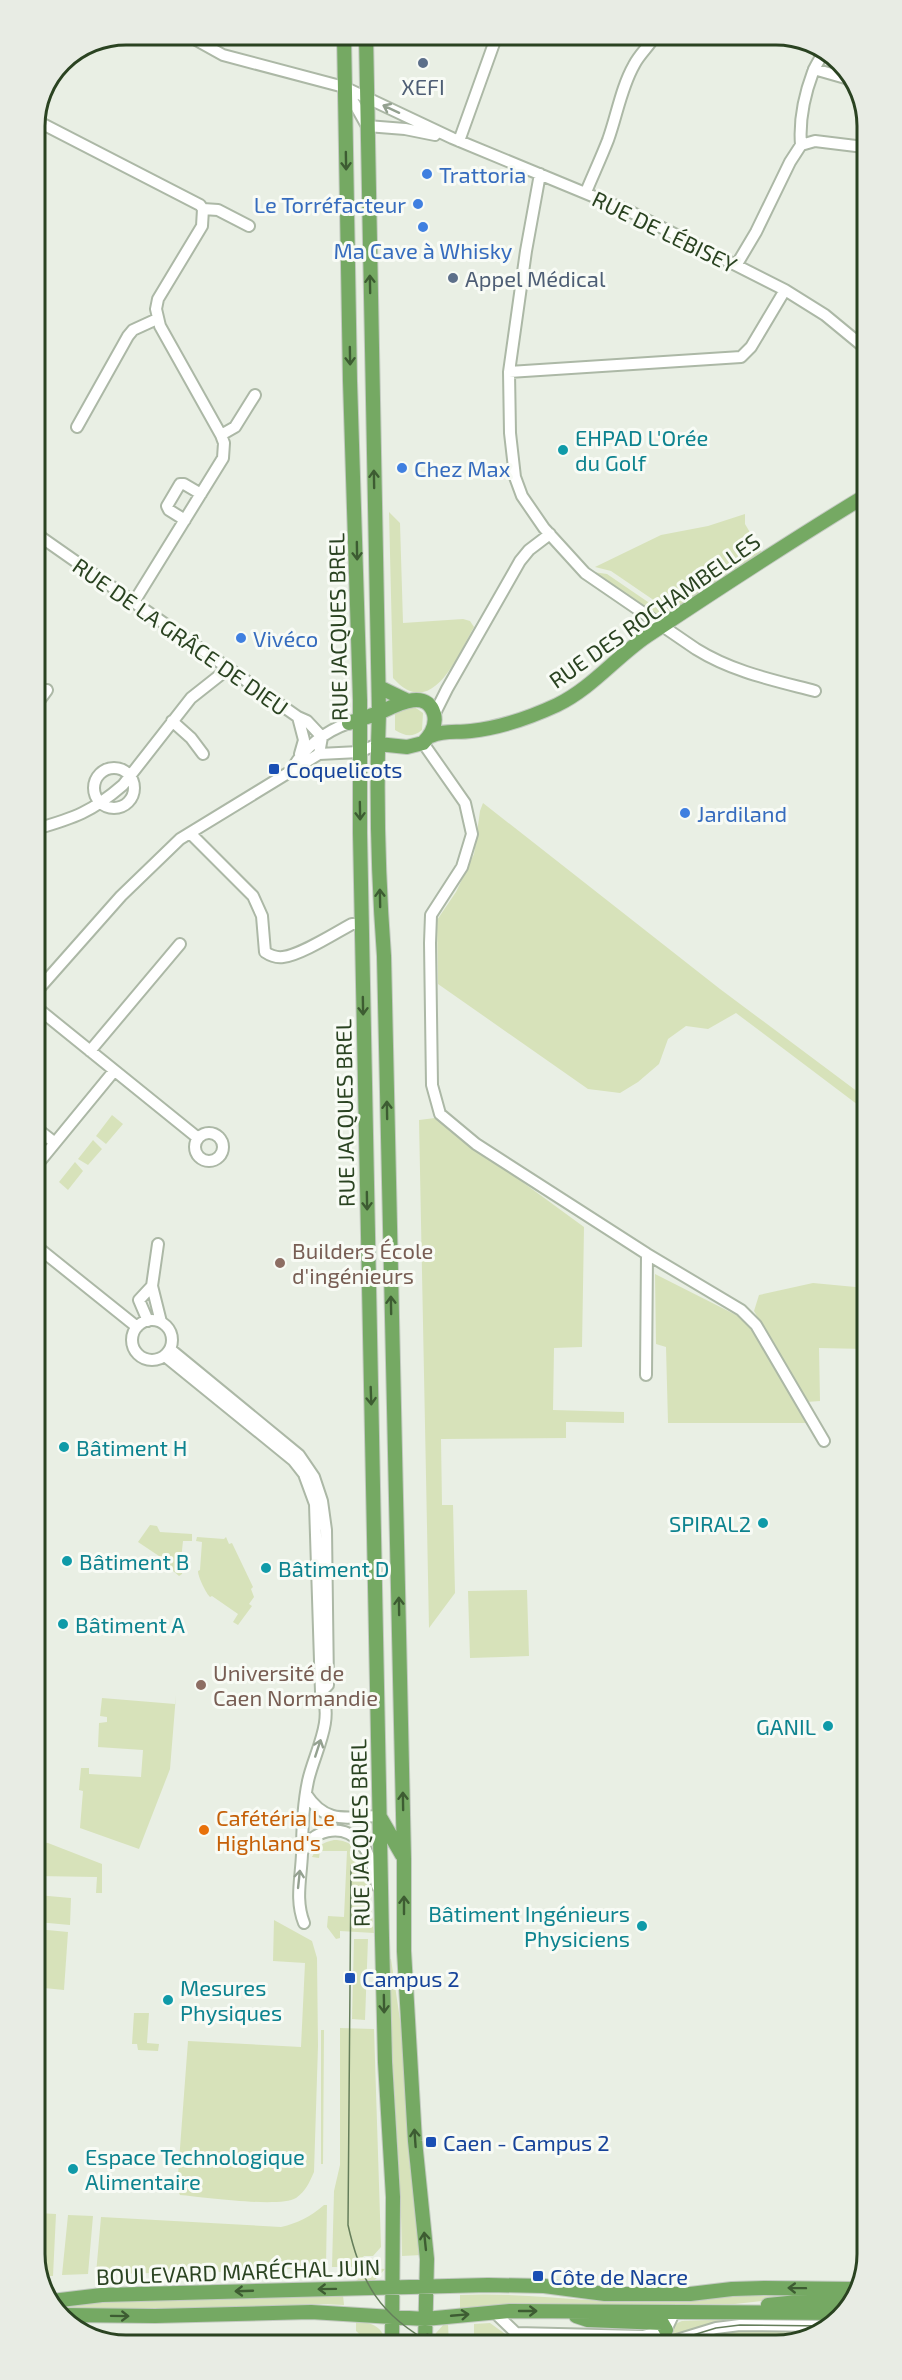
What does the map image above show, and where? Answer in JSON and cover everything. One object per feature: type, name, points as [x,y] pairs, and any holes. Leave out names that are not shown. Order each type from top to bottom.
[{"type":"main road","name":"RUE JACQUES BREL","points":[[343,45],[339,86],[356,724],[359,752],[357,924],[385,2062],[393,2202],[392,2335]]},
{"type":"main road","name":"RUE JACQUES BREL","points":[[366,45],[379,687],[378,744],[404,1859],[404,1951],[415,2141],[427,2259],[425,2335]]},
{"type":"main road","name":"RUE DES ROCHAMBELLES","points":[[378,744],[407,747],[427,740],[438,733],[483,729],[539,713],[559,704],[586,687],[645,637],[727,582],[857,501]]},
{"type":"main road","points":[[379,687],[411,700],[424,702],[431,707],[434,729],[427,740]]},
{"type":"main road","points":[[378,744],[356,724],[411,700]]},
{"type":"main road","points":[[434,716],[456,731]]},
{"type":"main road","points":[[380,1816],[404,1859]]},
{"type":"main road","name":"BOULEVARD MARÉCHAL JUIN","points":[[60,2300],[102,2295],[524,2285],[606,2294],[690,2295],[754,2288],[849,2289]]},
{"type":"main road","points":[[740,2311],[785,2302],[842,2300]]},
{"type":"main road","points":[[560,2311],[588,2320],[662,2323],[666,2335]]},
{"type":"main road","name":"BOULEVARD MARÉCHAL JUIN","points":[[73,2315],[155,2316],[310,2312],[344,2313],[392,2319],[425,2319],[495,2313],[560,2311],[674,2313],[740,2311]]},
{"type":"main road","points":[[740,2311],[831,2313]]},
{"type":"street","name":"RUE DE LÉBISEY","points":[[206,45],[223,55],[339,86],[455,140],[586,192],[737,264],[785,290],[825,315],[857,341]]},
{"type":"street","points":[[455,140],[493,45]]},
{"type":"street","points":[[586,192],[608,140],[633,65],[644,50],[651,45]]},
{"type":"street","points":[[737,264],[801,145],[799,124],[814,69],[820,59]]},
{"type":"street","points":[[814,69],[839,76]]},
{"type":"street","points":[[339,86],[368,126]]},
{"type":"street","points":[[45,125],[200,205],[203,209],[202,226],[158,299],[156,309],[157,319],[221,435],[224,443],[223,458],[134,602]]},
{"type":"street","name":"RUE DE LÉBISEY","points":[[368,126],[412,130],[455,140]]},
{"type":"street","points":[[801,145],[815,141],[857,146]]},
{"type":"street","points":[[540,174],[526,251],[509,372],[510,433],[515,477],[522,496],[576,564],[594,580],[663,626],[725,665],[742,672],[815,691]]},
{"type":"street","points":[[203,209],[218,210],[249,226]]},
{"type":"street","points":[[509,372],[741,357],[751,347],[785,290]]},
{"type":"street","points":[[77,427],[128,336],[133,330],[157,319]]},
{"type":"street","points":[[221,435],[235,427],[255,395]]},
{"type":"street","points":[[185,520],[169,510],[167,506],[180,484],[201,494]]},
{"type":"street","points":[[434,716],[520,561],[529,549],[550,534]]},
{"type":"street","name":"RUE DE LA GRÂCE DE DIEU","points":[[45,540],[298,717],[307,721],[322,737]]},
{"type":"street","points":[[45,827],[76,818],[101,803],[123,785],[191,698],[229,669]]},
{"type":"street","points":[[411,700],[427,699],[447,689]]},
{"type":"street","points":[[292,770],[304,740],[298,717]]},
{"type":"street","points":[[172,721],[191,738],[203,754]]},
{"type":"street","points":[[300,754],[322,737],[356,724]]},
{"type":"street","points":[[319,754],[322,737]]},
{"type":"street","points":[[427,740],[465,803],[472,834],[462,867],[431,915],[432,1085],[440,1114],[476,1144],[647,1254],[741,1310],[756,1325],[824,1441]]},
{"type":"street","points":[[45,982],[141,875],[168,849],[190,833],[319,754],[359,752],[378,744]]},
{"type":"street","points":[[112,768],[125,771],[130,775],[134,794],[126,805],[113,808],[101,803],[95,792],[100,774],[112,768]]},
{"type":"street","points":[[190,833],[253,896],[262,916],[265,951],[272,957],[283,957],[295,953],[357,924]]},
{"type":"street","points":[[90,1051],[180,944]]},
{"type":"street","points":[[45,1014],[198,1138]]},
{"type":"street","points":[[45,1156],[114,1071]]},
{"type":"street","points":[[45,1135],[55,1143]]},
{"type":"street","points":[[158,1244],[152,1286],[161,1322],[170,1332],[172,1343],[168,1352],[154,1360],[143,1358],[134,1350],[132,1338],[136,1327],[148,1321],[161,1322]]},
{"type":"street","points":[[45,1253],[136,1327]]},
{"type":"street","points":[[646,1376],[647,1254]]},
{"type":"street","points":[[148,1321],[139,1300],[152,1286]]},
{"type":"street","points":[[168,1352],[293,1460],[304,1474],[315,1504],[323,1697],[322,1734],[310,1771],[301,1835],[302,1855],[298,1901],[303,1923]]},
{"type":"street","points":[[306,1794],[319,1811],[327,1815],[343,1818],[380,1816]]},
{"type":"street","points":[[302,1855],[308,1840],[320,1833],[335,1831],[351,1836],[360,1843],[367,1854],[382,1907]]},
{"type":"street","points":[[495,2313],[516,2333],[559,2335]]},
{"type":"street","points":[[666,2335],[674,2313]]},
{"type":"street","points":[[672,2335],[740,2325],[812,2326]]},
{"type":"green space","points":[[389,512],[400,523],[403,623],[463,619],[470,621],[474,627],[452,667],[442,680],[432,689],[420,693],[407,690],[393,678]]},
{"type":"green space","points":[[745,514],[745,524],[762,553],[674,614],[611,571],[595,567],[661,535],[708,526]]},
{"type":"green space","points":[[593,572],[607,574],[667,615],[665,618],[659,617]]},
{"type":"green space","points":[[405,708],[416,708],[423,713],[422,730],[412,735],[405,735],[395,730],[395,714]]},
{"type":"green space","points":[[483,803],[720,989],[857,1091],[857,1104],[736,1013],[708,1029],[686,1026],[668,1039],[659,1064],[638,1082],[620,1093],[588,1089],[438,984],[437,920],[456,892],[474,854]]},
{"type":"green space","points":[[112,1115],[123,1124],[106,1144],[96,1136]]},
{"type":"green space","points":[[435,1118],[584,1227],[582,1347],[554,1348],[553,1410],[624,1412],[624,1423],[566,1422],[566,1438],[441,1439],[442,1505],[453,1505],[455,1593],[429,1628],[419,1120]]},
{"type":"green space","points":[[93,1140],[102,1149],[88,1165],[78,1159]]},
{"type":"green space","points":[[75,1162],[83,1171],[68,1190],[59,1182]]},
{"type":"green space","points":[[655,1274],[746,1320],[807,1423],[668,1423],[666,1347],[656,1344]]},
{"type":"green space","points":[[813,1283],[857,1287],[857,1349],[819,1348],[820,1401],[807,1402],[754,1311],[759,1295]]},
{"type":"green space","points":[[150,1525],[157,1526],[160,1532],[192,1534],[192,1541],[183,1541],[180,1569],[183,1569],[179,1576],[166,1565],[168,1562],[138,1542]]},
{"type":"green space","points":[[197,1537],[224,1539],[226,1537],[229,1544],[232,1543],[253,1587],[251,1589],[254,1597],[249,1604],[252,1606],[238,1625],[233,1622],[238,1614],[212,1596],[210,1597],[202,1585],[198,1571],[200,1570],[202,1542],[196,1541]]},
{"type":"green space","points":[[527,1590],[529,1656],[470,1658],[468,1591]]},
{"type":"green space","points":[[176,1695],[170,1769],[139,1849],[80,1828],[83,1791],[79,1790],[81,1768],[89,1768],[89,1774],[141,1777],[143,1750],[98,1747],[99,1723],[107,1722],[107,1717],[100,1716],[102,1698],[175,1704]]},
{"type":"green space","points":[[334,1840],[348,1843],[359,1855],[368,1889],[374,1933],[340,1931],[340,1938],[336,1939],[327,1927],[328,1916],[344,1917],[347,1851],[320,1851],[319,1858],[312,1857],[321,1846]]},
{"type":"green space","points":[[45,1843],[102,1864],[102,1893],[96,1893],[97,1877],[45,1876]]},
{"type":"green space","points":[[45,1896],[71,1898],[70,1925],[45,1923]]},
{"type":"green space","points":[[274,1920],[312,1941],[317,1958],[318,2046],[314,2172],[302,2193],[287,2201],[258,2202],[180,2195],[177,2188],[188,2041],[301,2047],[305,1963],[273,1961]]},
{"type":"green space","points":[[45,1930],[68,1932],[64,1990],[45,1988]]},
{"type":"green space","points":[[354,1939],[368,1939],[365,2020],[352,2019]]},
{"type":"green space","points":[[389,1959],[391,1959],[403,2040],[409,2160],[422,2255],[402,2256]]},
{"type":"green space","points":[[134,2013],[149,2013],[147,2043],[159,2044],[158,2051],[138,2050],[137,2044],[132,2044]]},
{"type":"green space","points":[[340,2028],[374,2029],[381,2247],[373,2256],[364,2256],[354,2267],[332,2267],[334,2191],[340,2165]]},
{"type":"green space","points":[[321,2030],[324,2030],[323,2164],[321,2164]]},
{"type":"green space","points":[[327,2205],[326,2267],[306,2266],[276,2271],[96,2274],[101,2217],[281,2227],[304,2219]]},
{"type":"green space","points":[[45,2213],[56,2214],[53,2276],[48,2276],[46,2264]]},
{"type":"green space","points":[[68,2215],[93,2216],[88,2274],[62,2275]]},
{"type":"green space","points":[[370,2268],[385,2269],[374,2281],[356,2284],[356,2281]]},
{"type":"green space","points":[[736,2293],[844,2297],[788,2298],[735,2304],[460,2308],[460,2295],[508,2295],[607,2301],[700,2298]]},
{"type":"green space","points":[[343,2295],[344,2305],[186,2311],[67,2309],[67,2305],[110,2300]]},
{"type":"green space","points":[[822,2320],[818,2323],[732,2322],[684,2335],[670,2335],[673,2325],[682,2321]]},
{"type":"green space","points":[[356,2322],[367,2323],[372,2324],[383,2335],[360,2335],[356,2331]]},
{"type":"green space","points":[[490,2323],[506,2335],[474,2335],[474,2324]]},
{"type":"green space","points":[[444,2324],[448,2324],[449,2335],[435,2335]]},
{"type":"green space","points":[[740,2329],[804,2330],[776,2335],[701,2335]]},
{"type":"tram line","points":[[351,1866],[348,2225],[359,2264],[375,2295],[386,2309],[417,2335]]},
{"type":"tram line","points":[[693,2335],[716,2328],[740,2325],[812,2326]]},
{"type":"place","name":"XEFI","points":[[423,63]]},
{"type":"place","name":"Trattoria","points":[[427,174]]},
{"type":"place","name":"Le Torréfacteur","points":[[418,204]]},
{"type":"place","name":"Ma Cave à Whisky","points":[[423,227]]},
{"type":"place","name":"Appel Médical","points":[[453,278]]},
{"type":"place","name":"EHPAD L'Orée du Golf","points":[[563,450]]},
{"type":"place","name":"Chez Max","points":[[402,468]]},
{"type":"place","name":"Vivéco","points":[[241,638]]},
{"type":"place","name":"Coquelicots","points":[[274,769]]},
{"type":"place","name":"Jardiland","points":[[685,813]]},
{"type":"place","name":"Builders École d'ingénieurs","points":[[280,1263]]},
{"type":"place","name":"Bâtiment H","points":[[64,1447]]},
{"type":"place","name":"SPIRAL2","points":[[763,1523]]},
{"type":"place","name":"Bâtiment B","points":[[67,1561]]},
{"type":"place","name":"Bâtiment D","points":[[266,1568]]},
{"type":"place","name":"Bâtiment A","points":[[63,1624]]},
{"type":"place","name":"Université de Caen Normandie","points":[[201,1685]]},
{"type":"place","name":"GANIL","points":[[828,1726]]},
{"type":"place","name":"Cafétéria Le Highland's","points":[[204,1830]]},
{"type":"place","name":"Bâtiment Ingénieurs Physiciens","points":[[642,1926]]},
{"type":"place","name":"Campus 2","points":[[350,1978]]},
{"type":"place","name":"Mesures Physiques","points":[[168,2000]]},
{"type":"place","name":"Caen - Campus 2","points":[[431,2142]]},
{"type":"place","name":"Espace Technologique Alimentaire","points":[[73,2169]]},
{"type":"place","name":"Côte de Nacre","points":[[538,2276]]}]
